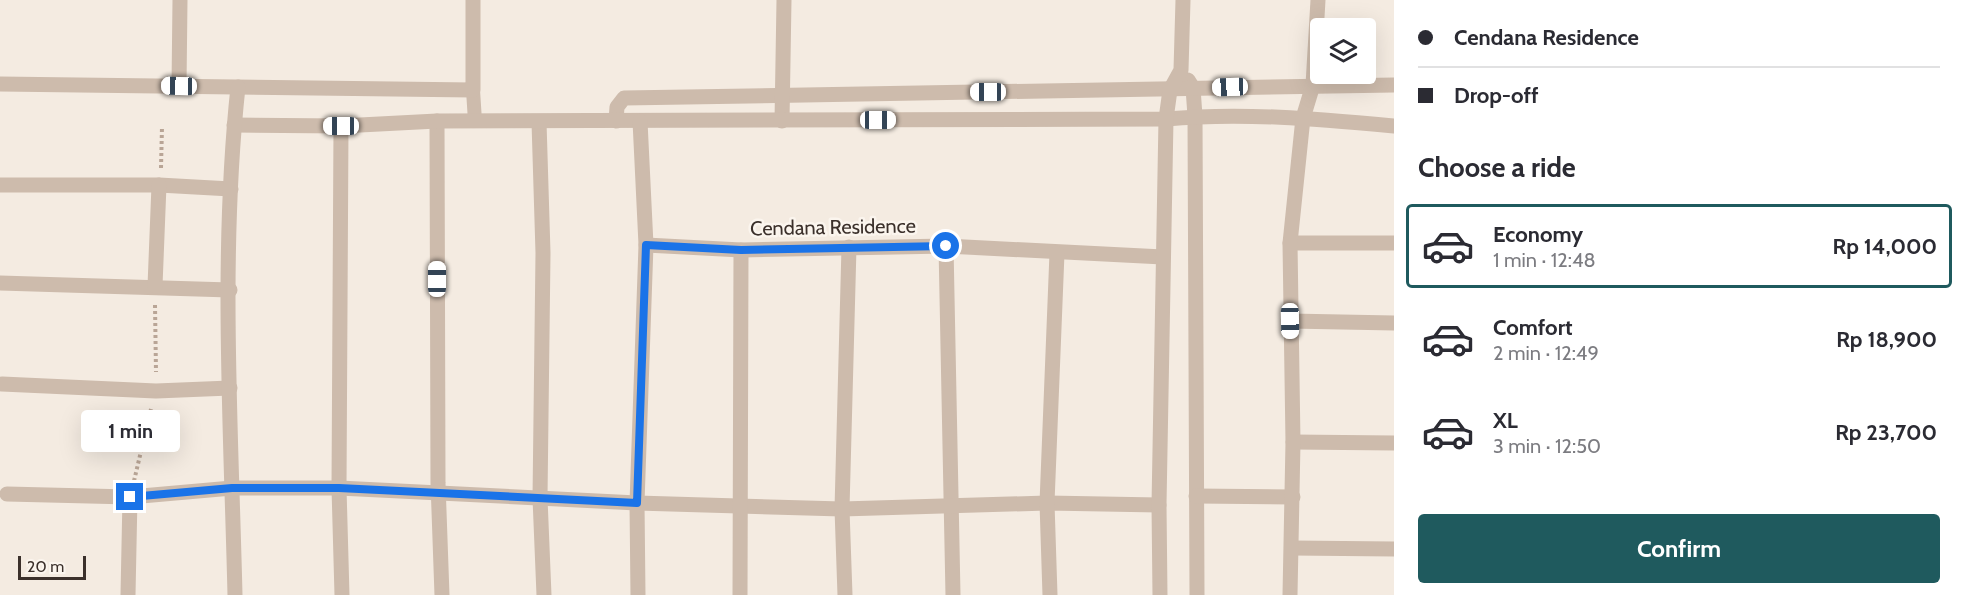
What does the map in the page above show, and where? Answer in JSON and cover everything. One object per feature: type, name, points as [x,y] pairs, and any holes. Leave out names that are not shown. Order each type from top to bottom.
[{"type":"street","points":[[179,86],[180,0]]},
{"type":"street","points":[[0,84],[473,90],[473,0]]},
{"type":"street","points":[[782,121],[784,0]]},
{"type":"street","points":[[1160,595],[1158,506],[1166,118],[1170,90],[1181,70],[1183,0]]},
{"type":"street","points":[[1290,595],[1293,442],[1290,243],[1304,118],[1313,85],[1318,0]]},
{"type":"street","points":[[1181,70],[1193,88],[1195,116],[1197,595]]},
{"type":"street","points":[[616,122],[617,107],[624,98],[783,93],[1170,90],[1313,85],[1394,85]]},
{"type":"street","points":[[235,595],[230,290],[231,189],[238,87]]},
{"type":"street","points":[[234,125],[341,126],[437,121],[640,122],[1195,116],[1304,118],[1394,126]]},
{"type":"street","points":[[437,121],[439,493],[442,595]]},
{"type":"street","points":[[539,122],[543,253],[540,498],[544,595]]},
{"type":"street","points":[[638,595],[637,503],[646,245],[640,122]]},
{"type":"street","points":[[341,126],[339,488],[342,595]]},
{"type":"street","points":[[0,185],[159,185],[231,189]]},
{"type":"street","points":[[155,286],[159,185]]},
{"type":"street","points":[[1290,243],[1394,243]]},
{"type":"street","name":"Cendana Residence","points":[[646,245],[741,250],[946,246],[1163,257]]},
{"type":"street","points":[[946,246],[953,595]]},
{"type":"street","points":[[845,595],[842,509],[849,247]]},
{"type":"street","points":[[740,595],[741,250]]},
{"type":"street","points":[[1050,595],[1047,503],[1057,253]]},
{"type":"street","points":[[0,283],[230,290]]},
{"type":"street","points":[[1290,321],[1394,323]]},
{"type":"street","points":[[2,384],[156,391],[230,388]]},
{"type":"street","points":[[1293,442],[1394,443]]},
{"type":"street","points":[[7,494],[130,497],[232,488],[339,488],[740,507],[842,509],[1047,503],[1158,506]]},
{"type":"street","points":[[1196,495],[1293,497]]},
{"type":"street","points":[[128,595],[130,497]]},
{"type":"street","points":[[1292,548],[1394,549]]},
{"type":"lane","points":[[473,90],[475,121]]},
{"type":"path","points":[[159,185],[162,127]]},
{"type":"route","points":[[130,497],[232,488],[339,488],[637,503],[646,245],[741,250],[946,246]]}]
